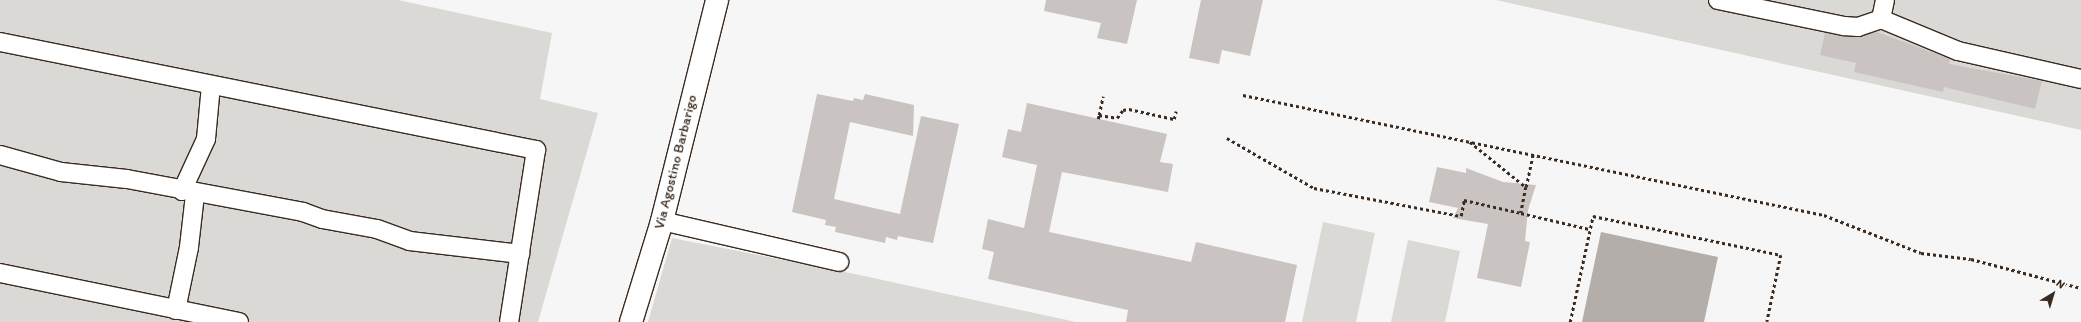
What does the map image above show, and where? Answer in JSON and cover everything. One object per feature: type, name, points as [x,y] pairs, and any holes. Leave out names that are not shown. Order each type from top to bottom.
[{"type":"street","name":"Via Agostino Barbarigo","points":[[631,322],[662,220],[717,0]]},
{"type":"lane","points":[[1718,0],[1844,26],[1858,27],[1881,19],[1958,51],[2081,80]]},
{"type":"lane","points":[[1881,19],[1885,0]]},
{"type":"lane","points":[[0,42],[536,150],[509,322]]},
{"type":"lane","points":[[176,310],[189,246],[188,192],[206,139],[212,85]]},
{"type":"lane","points":[[0,155],[61,172],[127,180],[303,212],[322,219],[377,229],[410,241],[520,254]]},
{"type":"lane","points":[[662,220],[839,262]]},
{"type":"lane","points":[[0,273],[176,310],[194,318],[239,322]]},
{"type":"path","points":[[1243,95],[1824,215],[1921,253],[1971,260],[2081,288]]},
{"type":"path","points":[[1103,96],[1099,117],[1117,118],[1123,110],[1129,109],[1174,119],[1176,111]]},
{"type":"path","points":[[1228,138],[1314,188],[1461,216],[1464,200],[1589,229]]},
{"type":"path","points":[[1470,142],[1526,187]]},
{"type":"path","points":[[1521,213],[1533,155]]},
{"type":"path","points":[[1570,322],[1593,216],[1781,255],[1767,322]]},
{"type":"shaded area","points":[[0,0],[398,0],[552,33],[540,99],[598,113],[538,322],[0,322]]},
{"type":"shaded area","points":[[1496,0],[2081,0],[2081,130]]},
{"type":"shaded area","points":[[1323,222],[1375,233],[1356,322],[1302,322]]},
{"type":"shaded area","points":[[1601,232],[1718,257],[1704,322],[1582,322]]},
{"type":"shaded area","points":[[672,238],[855,274],[1076,322],[648,322]]},
{"type":"shaded area","points":[[1408,240],[1460,251],[1445,322],[1391,322]]},
{"type":"building","points":[[1046,0],[1137,0],[1127,44],[1097,38],[1101,23],[1044,11]]},
{"type":"building","points":[[1201,0],[1263,0],[1250,56],[1222,50],[1219,64],[1189,58]]},
{"type":"building","points":[[1877,32],[1950,59],[1949,64],[2042,81],[2035,109],[1944,87],[1943,92],[1854,72],[1856,63],[1820,55],[1825,33],[1857,37]]},
{"type":"building","points":[[817,94],[853,101],[854,98],[863,100],[865,94],[914,105],[913,136],[850,122],[834,199],[900,214],[921,116],[959,124],[933,243],[898,236],[897,240],[886,237],[885,243],[835,232],[836,227],[825,225],[826,220],[792,212]]},
{"type":"building","points":[[1027,103],[1167,134],[1160,162],[1173,164],[1168,192],[1062,172],[1049,232],[1191,262],[1196,242],[1297,265],[1285,322],[1126,322],[1128,310],[988,279],[994,252],[982,249],[988,219],[1024,228],[1037,165],[1002,157],[1008,129],[1021,132]]},
{"type":"building","points":[[1437,167],[1466,173],[1466,168],[1503,182],[1536,185],[1528,210],[1525,241],[1530,242],[1521,287],[1477,278],[1488,224],[1453,218],[1458,208],[1429,202]]}]
